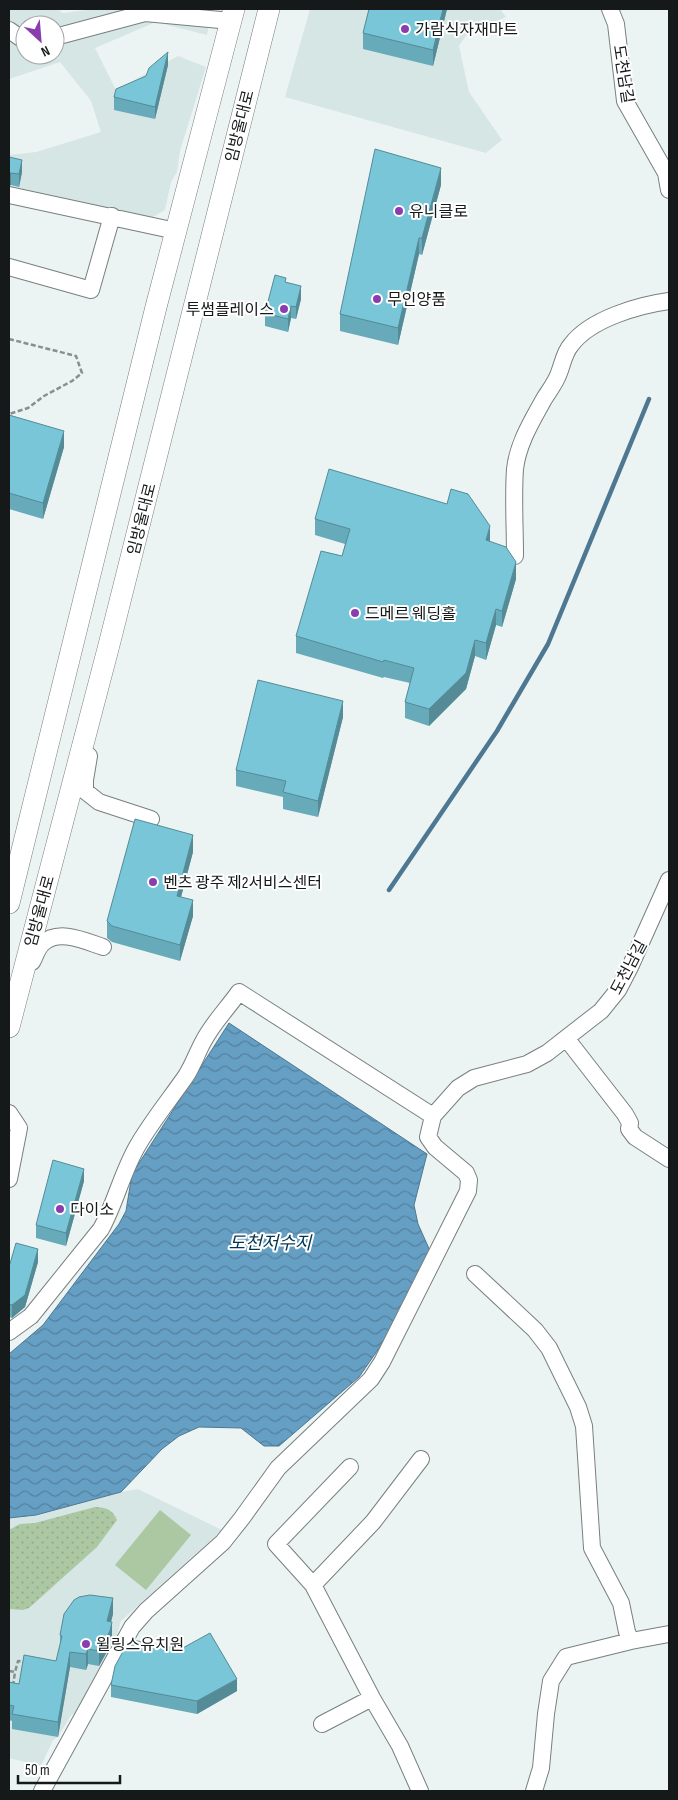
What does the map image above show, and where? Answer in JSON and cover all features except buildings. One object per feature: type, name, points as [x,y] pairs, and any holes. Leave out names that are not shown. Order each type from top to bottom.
[{"type":"main road","name":"임방울대로","points":[[9,1027],[87,730],[269,9]]},
{"type":"main road","name":"임방울대로","points":[[9,903],[153,317],[233,15]]},
{"type":"street","name":"도천남길","points":[[610,9],[616,24],[625,101],[666,173],[669,190]]},
{"type":"street","points":[[65,33],[145,13],[233,15]]},
{"type":"street","points":[[9,195],[176,231]]},
{"type":"street","points":[[9,267],[91,290],[112,216]]},
{"type":"street","points":[[515,556],[515,468],[520,448],[528,428],[559,373],[561,362],[570,345],[582,334],[606,320],[629,310],[653,303],[669,301]]},
{"type":"street","points":[[87,730],[89,757],[85,791],[99,802],[151,819]]},
{"type":"street","name":"도천남길","points":[[433,1116],[458,1088],[474,1078],[527,1064],[566,1038],[601,1011],[618,990],[669,880]]},
{"type":"street","points":[[18,991],[41,945],[52,937],[66,936],[103,947]]},
{"type":"street","points":[[9,1332],[31,1316],[101,1229],[137,1145],[196,1059],[202,1043],[214,1024],[227,1010],[239,992],[433,1116],[428,1137],[435,1147],[466,1173],[468,1191],[382,1362],[371,1379],[278,1468],[223,1542],[146,1611],[132,1627],[42,1791]]},
{"type":"street","points":[[566,1038],[625,1114],[630,1123],[629,1130],[634,1137],[669,1159]]},
{"type":"street","points":[[9,1113],[18,1128],[9,1178]]},
{"type":"street","points":[[475,1274],[535,1330],[550,1348],[578,1407],[584,1426],[592,1548],[621,1603],[627,1632],[631,1641]]},
{"type":"street","points":[[313,1585],[372,1522],[421,1459]]},
{"type":"street","points":[[350,1467],[276,1544],[313,1585],[372,1698],[400,1746],[420,1791]]},
{"type":"street","points":[[534,1791],[541,1768],[551,1681],[566,1657],[669,1634]]},
{"type":"street","points":[[322,1724],[372,1698]]},
{"type":"path","points":[[9,339],[76,356],[82,373],[28,408],[9,414]]},
{"type":"path","points":[[12,1690],[18,1661],[27,1662]]},
{"type":"path","points":[[9,1671],[15,1672]]},
{"type":"shaded area","points":[[9,9],[57,9],[63,13],[94,9],[212,9],[207,35],[156,22],[95,48],[116,90],[178,56],[206,67],[180,151],[177,172],[171,182],[165,210],[151,218],[9,186],[9,155],[36,152],[101,132],[91,101],[62,65],[65,65],[65,15],[15,15],[15,65],[51,65],[9,79]]},
{"type":"shaded area","points":[[310,9],[500,9],[506,17],[467,34],[459,46],[469,92],[502,140],[486,153],[285,97]]},
{"type":"shaded area","points":[[138,1489],[222,1530],[121,1621],[109,1663],[77,1712],[71,1715],[58,1737],[53,1740],[41,1766],[9,1758],[9,1518],[36,1515]]},
{"type":"green space","points":[[95,1507],[109,1510],[117,1520],[97,1547],[29,1608],[23,1610],[9,1609],[9,1530],[20,1524],[35,1523]]},
{"type":"green space","points":[[160,1510],[191,1535],[146,1590],[115,1565]]},
{"type":"water","name":"도천저수지","points":[[229,1023],[427,1154],[414,1205],[418,1224],[431,1253],[391,1331],[359,1377],[279,1446],[264,1446],[241,1428],[199,1427],[179,1436],[162,1449],[121,1492],[36,1515],[9,1518],[9,1354],[43,1325],[119,1224],[126,1211],[132,1174]]},
{"type":"waterway","points":[[389,890],[497,731],[548,644],[649,399]]},
{"type":"place","name":"가람식자재마트","points":[[405,29]]},
{"type":"place","name":"유니클로","points":[[399,211]]},
{"type":"place","name":"무인양품","points":[[377,299]]},
{"type":"place","name":"투썸플레이스","points":[[284,309]]},
{"type":"place","name":"드메르 웨딩홀","points":[[355,613]]},
{"type":"place","name":"벤츠 광주 제2서비스센터","points":[[153,882]]},
{"type":"place","name":"다이소","points":[[60,1209]]},
{"type":"place","name":"윌링스유치원","points":[[86,1644]]}]
